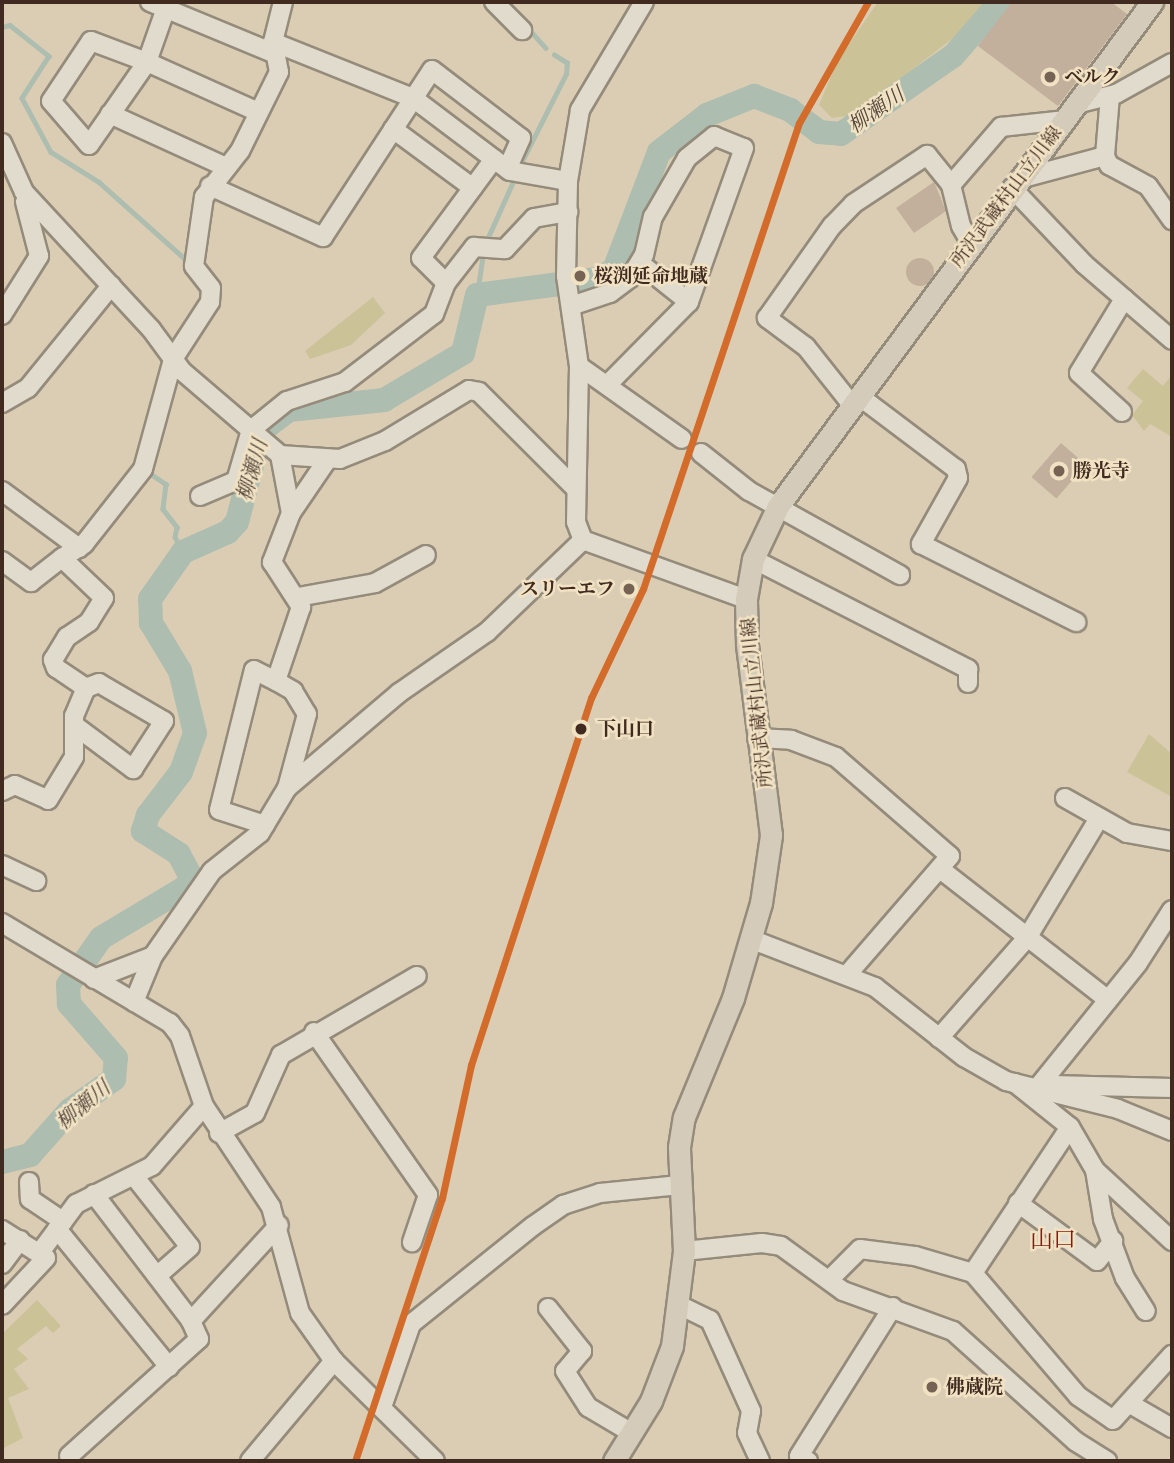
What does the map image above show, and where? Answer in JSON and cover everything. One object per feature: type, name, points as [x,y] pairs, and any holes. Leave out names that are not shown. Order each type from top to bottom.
[{"type":"main road","name":"所沢武蔵村山立川線","points":[[614,1461],[662,1376],[679,1305],[684,1251],[678,1147],[689,1095],[753,940],[771,835],[757,738],[746,599],[753,559],[778,506],[1152,2]]},
{"type":"street","points":[[2,561],[31,582],[79,548],[143,469],[173,359],[210,302],[211,288],[194,266],[210,186],[226,167],[279,72],[273,47],[283,2]]},
{"type":"street","points":[[494,2],[522,30]]},
{"type":"street","points":[[583,540],[573,486],[579,366],[569,292],[568,181],[580,110],[644,2]]},
{"type":"street","points":[[258,112],[147,62],[91,41],[51,102],[89,145],[147,62],[158,5],[413,98],[508,168],[568,181]]},
{"type":"street","points":[[951,185],[1001,127],[1070,112],[1110,96],[1172,63]]},
{"type":"street","points":[[210,186],[323,237],[432,70],[521,138],[508,168],[473,188],[421,258],[446,283]]},
{"type":"street","points":[[1110,96],[1105,156],[1118,171],[1148,186],[1172,220]]},
{"type":"street","points":[[110,114],[226,167]]},
{"type":"street","points":[[393,130],[473,188]]},
{"type":"street","points":[[569,292],[610,293],[641,264],[653,218],[687,158],[714,136],[744,148],[689,302],[609,383]]},
{"type":"street","points":[[2,144],[24,192],[39,256],[2,315]]},
{"type":"street","points":[[971,243],[961,226],[951,185],[927,155],[853,204],[767,318],[806,347],[855,401],[956,469],[958,478],[921,544],[1076,622]]},
{"type":"street","points":[[1105,156],[1016,183],[1124,299],[1172,340]]},
{"type":"street","points":[[24,192],[111,286],[173,359],[264,441],[327,460],[385,441],[469,390],[479,392],[573,486]]},
{"type":"street","points":[[200,496],[236,481],[303,393],[345,382],[434,314],[446,283],[484,246],[505,249],[534,218],[568,212]]},
{"type":"street","points":[[641,264],[689,302]]},
{"type":"street","points":[[2,404],[28,388],[111,286]]},
{"type":"street","points":[[1122,412],[1079,373],[1124,299]]},
{"type":"street","points":[[579,366],[609,383],[682,439]]},
{"type":"street","points":[[264,441],[291,513]]},
{"type":"street","points":[[701,453],[778,506],[900,575]]},
{"type":"street","points":[[276,681],[301,607],[298,597],[271,553],[291,513],[327,460]]},
{"type":"street","points":[[2,491],[79,548]]},
{"type":"street","points":[[583,540],[746,599]]},
{"type":"street","points":[[287,788],[399,693],[487,632],[583,540]]},
{"type":"street","points":[[298,597],[375,583],[426,555]]},
{"type":"street","points":[[62,558],[104,597],[89,622],[67,637],[52,660],[55,668],[86,688]]},
{"type":"street","points":[[753,559],[968,669],[968,683]]},
{"type":"street","points":[[134,1002],[152,956],[212,871],[265,825],[287,788],[307,714],[293,691],[254,670],[219,810],[265,825]]},
{"type":"street","points":[[2,791],[15,785],[48,800],[74,757],[74,725],[86,688],[99,682],[164,721],[133,769],[74,725]]},
{"type":"street","points":[[757,738],[791,740],[836,757],[950,856],[847,975]]},
{"type":"street","points":[[1065,798],[1127,833],[1172,841]]},
{"type":"street","points":[[939,1038],[1027,937],[1099,818]]},
{"type":"street","points":[[2,865],[37,881]]},
{"type":"street","points":[[940,869],[1108,1000]]},
{"type":"street","points":[[1038,1087],[1108,1000],[1172,910]]},
{"type":"street","points":[[2,923],[66,964],[170,1023],[180,1036],[204,1106],[279,1225],[300,1313],[334,1361],[435,1461]]},
{"type":"street","points":[[753,940],[876,987],[939,1038],[1015,1083],[1070,1127],[1095,1170],[1172,1241]]},
{"type":"street","points":[[94,979],[152,956]]},
{"type":"street","points":[[219,1133],[255,1113],[276,1061],[314,1032],[417,976]]},
{"type":"street","points":[[314,1032],[428,1195],[412,1242]]},
{"type":"street","points":[[1015,1083],[1118,1109],[1172,1131]]},
{"type":"street","points":[[1038,1087],[1127,1084],[1172,1088]]},
{"type":"street","points":[[1118,1109],[1127,1084]]},
{"type":"street","points":[[41,1251],[60,1225],[94,1194],[152,1166],[204,1106]]},
{"type":"street","points":[[973,1273],[1070,1127]]},
{"type":"street","points":[[1095,1170],[1103,1219],[1125,1278],[1146,1311]]},
{"type":"street","points":[[134,1176],[190,1247],[157,1276]]},
{"type":"street","points":[[29,1182],[30,1199],[60,1225],[169,1367]]},
{"type":"street","points":[[382,1407],[411,1324],[533,1226],[563,1205],[600,1193],[680,1185]]},
{"type":"street","points":[[69,1456],[199,1339],[191,1321],[94,1194]]},
{"type":"street","points":[[1018,1203],[1097,1261],[1113,1241]]},
{"type":"street","points":[[191,1321],[279,1225]]},
{"type":"street","points":[[2,1230],[41,1251],[46,1258],[2,1305]]},
{"type":"street","points":[[2,1264],[20,1240]]},
{"type":"street","points":[[684,1251],[762,1243],[781,1246],[866,1303],[893,1307],[970,1342],[1075,1441],[1107,1461]]},
{"type":"street","points":[[829,1280],[860,1249],[915,1256],[973,1273],[1078,1396],[1113,1420],[1132,1405],[1172,1355]]},
{"type":"street","points":[[679,1305],[710,1320],[751,1411],[747,1433],[760,1461]]},
{"type":"street","points":[[800,1459],[893,1307]]},
{"type":"street","points":[[548,1308],[582,1351],[565,1371],[588,1407],[632,1433]]},
{"type":"street","points":[[250,1461],[334,1361]]},
{"type":"street","points":[[1132,1405],[1172,1428]]},
{"type":"shaded area","points":[[878,2],[984,2],[957,35],[853,115],[832,118],[819,105],[838,60]]},
{"type":"shaded area","points":[[373,297],[385,313],[351,345],[310,359],[305,351]]},
{"type":"shaded area","points":[[1143,369],[1163,386],[1172,375],[1172,437],[1150,424],[1144,431],[1132,415],[1143,401],[1127,388]]},
{"type":"shaded area","points":[[1149,734],[1172,754],[1172,797],[1127,772]]},
{"type":"shaded area","points":[[37,1300],[61,1326],[53,1333],[46,1326],[17,1349],[28,1359],[14,1369],[29,1389],[8,1398],[23,1438],[4,1448],[2,1334]]},
{"type":"building","name":"ベルク","points":[[1012,2],[1111,2],[1127,14],[1058,106],[978,46]]},
{"type":"building","points":[[934,182],[946,211],[914,233],[896,208]]},
{"type":"building","points":[[920,258],[930,262],[934,272],[930,282],[920,286],[910,282],[906,272],[910,262]]},
{"type":"building","name":"勝光寺","points":[[1061,443],[1086,465],[1056,499],[1031,477]]},
{"type":"waterway","name":"柳瀬川","points":[[2,1162],[30,1155],[70,1110],[114,1079],[116,1058],[69,1004],[68,985],[101,938],[186,887],[191,877],[179,854],[143,831],[148,815],[181,772],[195,733],[180,671],[151,623],[150,599],[183,552],[228,532],[237,522],[261,431],[289,410],[384,400],[463,353],[477,295],[597,279],[614,270],[659,152],[707,115],[754,96],[790,110],[819,132],[841,134],[953,56],[1000,2]]},
{"type":"waterway","points":[[2,27],[10,25],[49,56],[22,98],[51,152],[99,182],[183,257]]},
{"type":"waterway","points":[[527,27],[546,48]]},
{"type":"waterway","points":[[519,167],[566,74],[567,63],[554,55]]},
{"type":"waterway","points":[[485,244],[516,175]]},
{"type":"waterway","points":[[477,295],[483,253]]},
{"type":"waterway","points":[[148,472],[166,484],[163,509],[177,527],[175,537],[183,552]]},
{"type":"transit line","points":[[355,1461],[442,1198],[471,1065],[591,698],[643,589],[799,123],[868,2]]},
{"type":"place","name":"ベルク","points":[[1050,77]]},
{"type":"place","name":"桜渕延命地蔵","points":[[580,276]]},
{"type":"place","name":"勝光寺","points":[[1059,471]]},
{"type":"place","name":"スリーエフ","points":[[629,589]]},
{"type":"place","name":"下山口","points":[[581,729]]},
{"type":"place","name":"佛蔵院","points":[[932,1387]]},
{"type":"district","name":"山口","points":[[1053,1239]]}]
